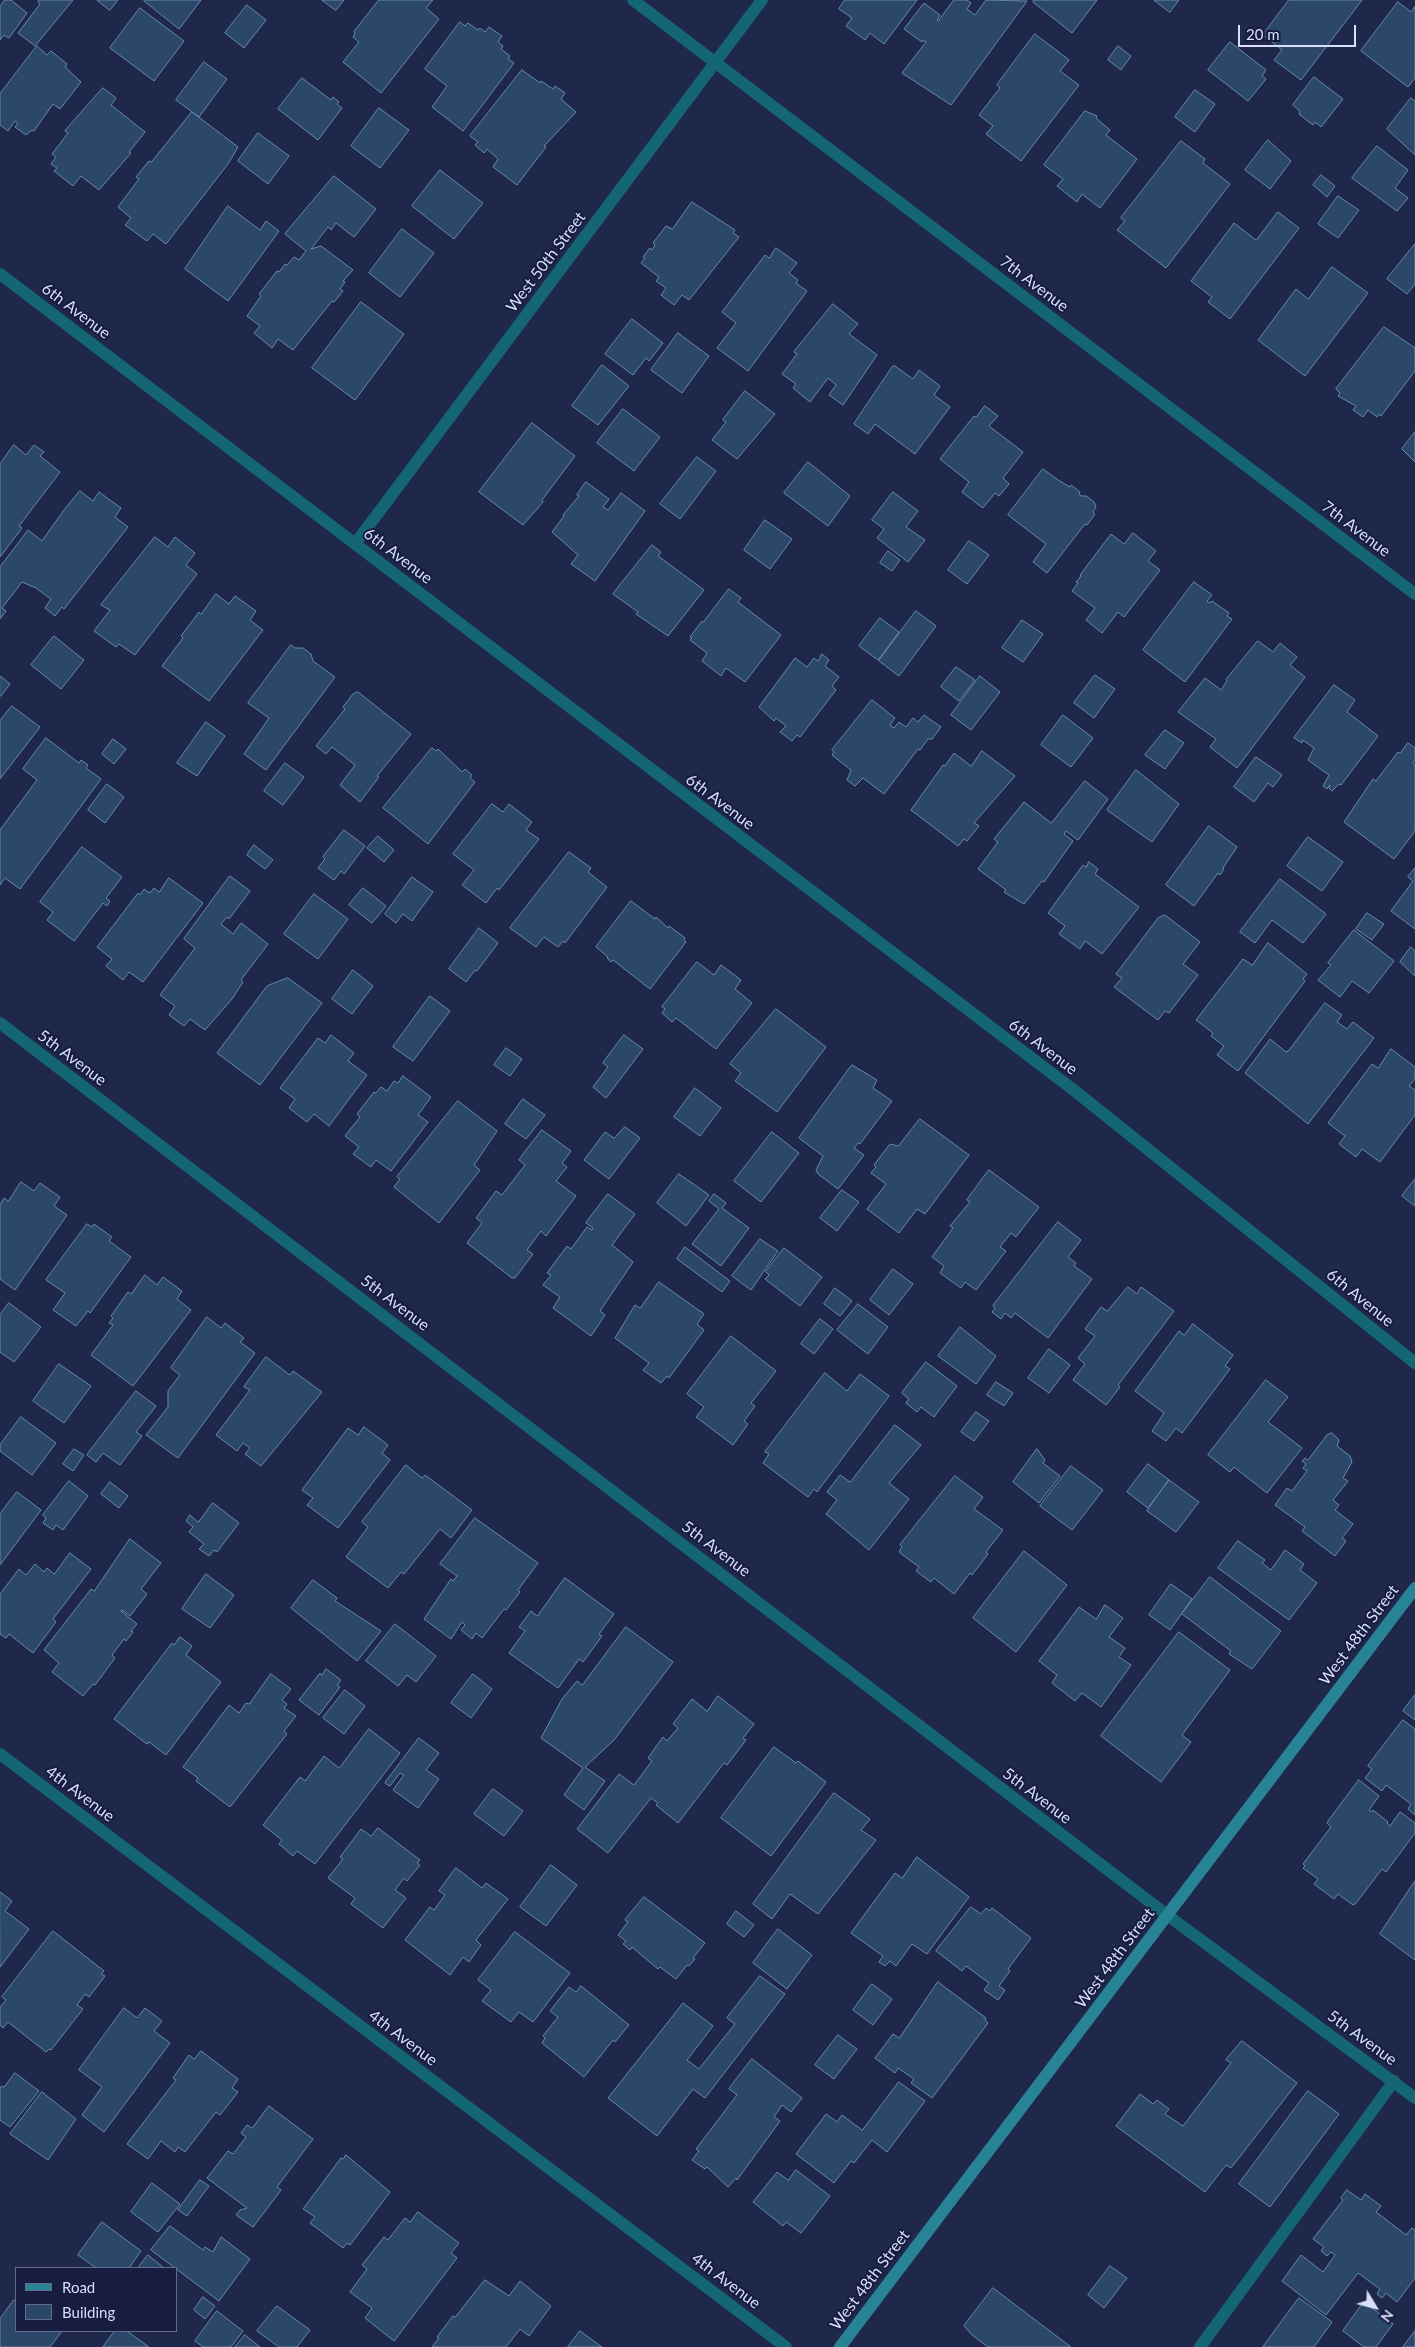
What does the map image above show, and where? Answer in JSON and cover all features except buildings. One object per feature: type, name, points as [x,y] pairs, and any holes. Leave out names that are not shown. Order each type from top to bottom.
[{"type":"street","name":"7th Avenue","points":[[633,0],[1415,594]]},
{"type":"street","name":"West 50th Street","points":[[355,544],[762,0]]},
{"type":"street","name":"6th Avenue","points":[[0,274],[1075,1091],[1415,1363]]},
{"type":"street","name":"5th Avenue","points":[[0,1023],[1167,1916],[1415,2098]]},
{"type":"street","name":"West 48th Street","points":[[840,2347],[1415,1588]]},
{"type":"street","name":"4th Avenue","points":[[0,1754],[786,2347]]},
{"type":"street","points":[[1200,2347],[1394,2081]]}]
